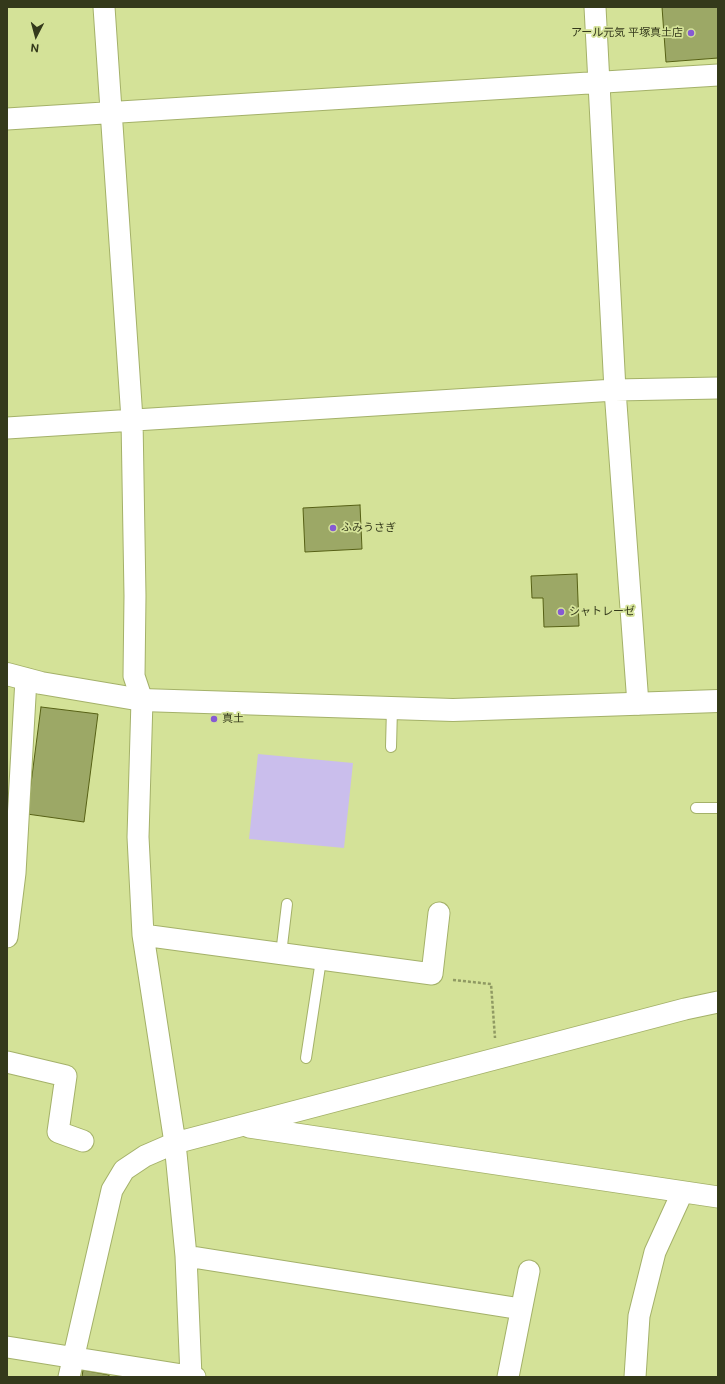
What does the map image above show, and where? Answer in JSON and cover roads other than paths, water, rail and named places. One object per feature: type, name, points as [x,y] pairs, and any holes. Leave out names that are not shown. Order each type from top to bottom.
[{"type":"street","points":[[104,7],[132,420],[135,596],[134,676],[142,700],[138,837],[143,935],[175,1143],[186,1256],[191,1377]]},
{"type":"street","points":[[595,7],[615,390],[638,704]]},
{"type":"street","points":[[7,119],[718,75]]},
{"type":"street","points":[[7,428],[615,390],[718,388]]},
{"type":"street","points":[[7,937],[15,874],[16,677],[142,700],[453,710],[718,701]]},
{"type":"street","points":[[143,935],[432,974],[439,913]]},
{"type":"street","points":[[71,1368],[112,1190],[124,1170],[145,1156],[175,1143],[496,1060],[685,1009],[718,1002]]},
{"type":"street","points":[[7,1062],[66,1076],[58,1132],[83,1141]]},
{"type":"street","points":[[241,1126],[682,1193],[718,1197]]},
{"type":"street","points":[[635,1377],[639,1316],[655,1252],[682,1193]]},
{"type":"street","points":[[186,1256],[521,1309]]},
{"type":"street","points":[[508,1377],[529,1272]]},
{"type":"street","points":[[7,1347],[71,1368],[195,1377]]},
{"type":"lane","points":[[391,747],[392,708]]},
{"type":"lane","points":[[696,808],[718,808]]},
{"type":"lane","points":[[281,954],[286,904]]},
{"type":"lane","points":[[306,1058],[321,960]]},
{"type":"place","name":"アール元気 平塚真土店","points":[[691,33]]},
{"type":"place","name":"ふみうさぎ","points":[[333,528]]},
{"type":"place","name":"シャトレーゼ","points":[[561,612]]},
{"type":"place","name":"真土","points":[[214,719]]}]
